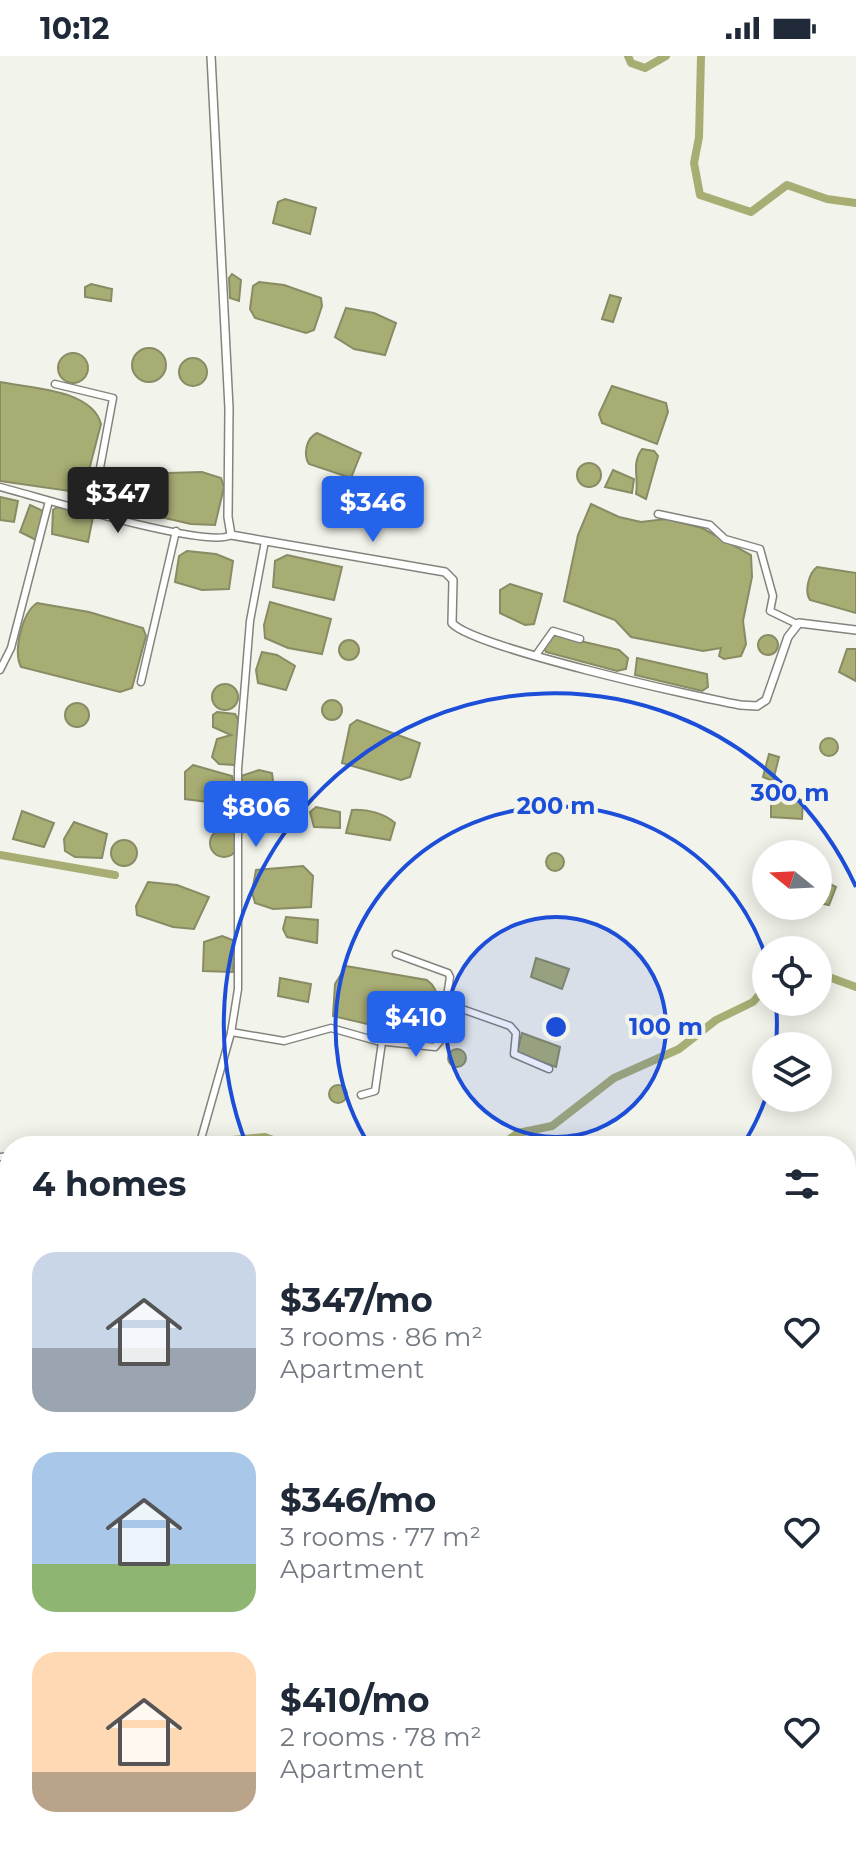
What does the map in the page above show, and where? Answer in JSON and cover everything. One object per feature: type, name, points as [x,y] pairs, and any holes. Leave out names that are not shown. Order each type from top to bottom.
[{"type":"street","points":[[211,56],[229,408],[228,523],[231,535]]},
{"type":"street","points":[[55,384],[113,398],[92,511]]},
{"type":"street","points":[[0,487],[176,531],[227,539],[231,535]]},
{"type":"street","points":[[0,670],[11,648],[49,501]]},
{"type":"street","points":[[658,514],[710,525],[725,539],[760,549],[773,596],[770,611],[797,624]]},
{"type":"street","points":[[141,682],[176,531]]},
{"type":"street","points":[[231,535],[445,572],[453,580],[450,613],[455,626],[536,655],[696,696],[757,706],[769,694],[788,637],[797,624],[805,621],[856,630]]},
{"type":"street","points":[[202,1136],[231,1032],[241,957],[237,879],[241,848],[238,769],[242,758],[243,697],[250,621],[265,541]]},
{"type":"street","points":[[536,655],[553,631],[580,639]]},
{"type":"street","points":[[231,1032],[284,1041],[331,1028],[382,1042],[435,1047],[440,1041],[448,1004],[451,981],[448,973],[396,954]]},
{"type":"street","points":[[448,1004],[510,1026],[516,1033],[514,1054],[549,1069]]},
{"type":"street","points":[[361,1095],[375,1091],[382,1042]]},
{"type":"shaded area","points":[[285,199],[316,208],[310,234],[273,223],[278,202]]},
{"type":"shaded area","points":[[232,274],[241,280],[239,301],[230,298],[229,278]]},
{"type":"shaded area","points":[[259,282],[284,285],[321,298],[322,306],[314,330],[306,333],[255,318],[250,309],[253,286]]},
{"type":"shaded area","points":[[91,284],[112,289],[111,301],[85,297],[85,287]]},
{"type":"shaded area","points":[[610,295],[621,298],[613,322],[602,319]]},
{"type":"shaded area","points":[[346,308],[374,313],[396,323],[385,355],[354,349],[335,337]]},
{"type":"shaded area","points":[[149,348],[161,353],[166,365],[161,377],[149,382],[137,377],[132,365],[137,353]]},
{"type":"shaded area","points":[[73,353],[84,357],[88,368],[84,379],[73,383],[62,379],[58,368],[62,357]]},
{"type":"shaded area","points":[[193,358],[203,362],[207,372],[203,382],[193,386],[183,382],[179,372],[183,362]]},
{"type":"shaded area","points":[[0,382],[58,392],[86,404],[95,412],[101,424],[83,493],[0,481]]},
{"type":"shaded area","points":[[612,386],[666,403],[668,412],[657,444],[602,423],[599,414]]},
{"type":"shaded area","points":[[317,433],[361,453],[351,478],[309,464],[307,447]]},
{"type":"shaded area","points":[[642,449],[654,451],[658,456],[646,499],[636,494],[636,465]]},
{"type":"shaded area","points":[[589,463],[598,466],[601,475],[598,484],[589,487],[580,484],[577,475],[580,466]]},
{"type":"shaded area","points":[[138,469],[167,473],[202,472],[221,478],[224,487],[215,525],[191,524],[129,510],[126,501]]},
{"type":"shaded area","points":[[613,470],[634,479],[632,493],[605,487]]},
{"type":"shaded area","points":[[0,497],[18,501],[14,522],[0,520]]},
{"type":"shaded area","points":[[591,504],[619,517],[641,522],[666,519],[702,528],[751,555],[752,577],[743,621],[746,644],[741,656],[724,659],[719,656],[721,648],[703,651],[631,637],[615,620],[564,601],[578,535]]},
{"type":"shaded area","points":[[30,505],[43,511],[36,540],[20,532]]},
{"type":"shaded area","points":[[57,507],[93,517],[88,542],[52,534],[53,510]]},
{"type":"shaded area","points":[[187,551],[216,554],[233,561],[229,589],[202,590],[175,582],[179,556]]},
{"type":"shaded area","points":[[287,555],[342,567],[334,600],[273,587],[275,561]]},
{"type":"shaded area","points":[[817,567],[856,573],[856,613],[810,600],[808,582]]},
{"type":"shaded area","points":[[510,584],[542,594],[534,624],[525,625],[500,613],[500,590]]},
{"type":"shaded area","points":[[270,602],[331,619],[322,654],[288,648],[265,638],[264,625]]},
{"type":"shaded area","points":[[37,603],[89,612],[143,628],[146,636],[132,688],[120,692],[21,667],[18,652],[20,633],[27,615]]},
{"type":"shaded area","points":[[554,635],[619,650],[628,658],[626,669],[617,671],[546,652],[544,648]]},
{"type":"shaded area","points":[[768,635],[775,638],[778,645],[775,652],[768,655],[761,652],[758,645],[761,638]]},
{"type":"shaded area","points":[[349,640],[356,643],[359,650],[356,657],[349,660],[342,657],[339,650],[342,643]]},
{"type":"shaded area","points":[[847,649],[856,649],[856,681],[839,672]]},
{"type":"shaded area","points":[[262,652],[277,655],[295,666],[286,690],[258,683],[256,670]]},
{"type":"shaded area","points":[[637,658],[707,674],[708,687],[702,691],[635,675]]},
{"type":"shaded area","points":[[225,684],[234,688],[238,697],[234,706],[225,710],[216,706],[212,697],[216,688]]},
{"type":"shaded area","points":[[332,700],[339,703],[342,710],[339,717],[332,720],[325,717],[322,710],[325,703]]},
{"type":"shaded area","points":[[77,703],[88,710],[89,715],[82,726],[77,727],[66,720],[65,715],[72,704]]},
{"type":"shaded area","points":[[217,712],[235,714],[238,719],[237,763],[234,765],[219,764],[212,757],[217,739],[231,735],[213,727],[213,715]]},
{"type":"shaded area","points":[[357,720],[420,743],[410,777],[401,780],[342,763],[350,725]]},
{"type":"shaded area","points":[[825,738],[833,738],[838,747],[836,754],[825,756],[820,751],[820,743]]},
{"type":"shaded area","points":[[769,754],[779,757],[773,781],[763,777]]},
{"type":"shaded area","points":[[193,765],[232,776],[236,795],[231,805],[185,799],[185,772]]},
{"type":"shaded area","points":[[259,770],[272,773],[274,789],[263,799],[243,799],[241,776]]},
{"type":"shaded area","points":[[775,796],[803,800],[802,819],[771,817],[771,800]]},
{"type":"shaded area","points":[[316,807],[340,812],[340,828],[314,827],[310,812]]},
{"type":"shaded area","points":[[352,810],[375,812],[395,823],[390,840],[346,833]]},
{"type":"shaded area","points":[[22,811],[54,823],[44,847],[13,839]]},
{"type":"shaded area","points":[[74,822],[107,834],[102,858],[75,857],[65,851],[64,839]]},
{"type":"shaded area","points":[[224,829],[234,833],[238,843],[234,853],[224,857],[214,853],[210,843],[214,833]]},
{"type":"shaded area","points":[[124,840],[133,844],[137,853],[133,862],[124,866],[115,862],[111,853],[115,844]]},
{"type":"shaded area","points":[[555,853],[564,862],[555,871],[546,862]]},
{"type":"shaded area","points":[[303,866],[313,876],[311,907],[273,909],[255,903],[252,892],[256,870]]},
{"type":"shaded area","points":[[148,882],[177,885],[209,897],[194,929],[173,927],[137,915],[136,906]]},
{"type":"shaded area","points":[[286,917],[318,920],[317,943],[287,937],[283,929]]},
{"type":"shaded area","points":[[222,936],[235,941],[233,972],[203,971],[204,942]]},
{"type":"shaded area","points":[[536,958],[569,969],[562,989],[531,977]]},
{"type":"shaded area","points":[[346,966],[427,980],[437,997],[431,1032],[393,1030],[333,1016],[335,984]]},
{"type":"shaded area","points":[[280,978],[311,984],[308,1002],[278,996]]},
{"type":"shaded area","points":[[522,1033],[560,1047],[556,1067],[517,1053]]},
{"type":"shaded area","points":[[457,1049],[466,1058],[457,1067],[448,1058]]},
{"type":"shaded area","points":[[338,1085],[347,1094],[338,1103],[329,1094]]},
{"type":"waterway","points":[[628,56],[631,63],[645,68],[666,56]]},
{"type":"waterway","points":[[701,56],[699,137],[694,163],[700,195],[751,212],[787,185],[827,199],[856,203]]},
{"type":"waterway","points":[[0,855],[115,875]]},
{"type":"waterway","points":[[832,978],[856,987]]},
{"type":"waterway","points":[[514,1136],[552,1126],[614,1078],[679,1049],[716,1020],[752,1002]]}]
